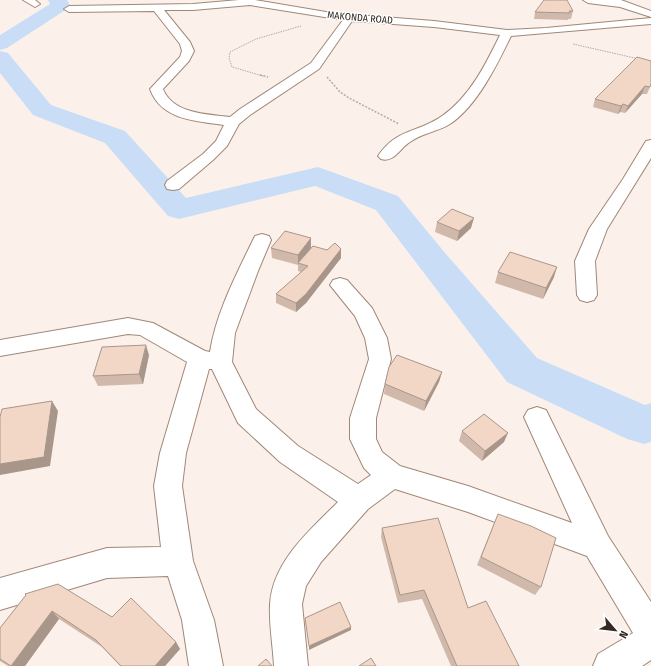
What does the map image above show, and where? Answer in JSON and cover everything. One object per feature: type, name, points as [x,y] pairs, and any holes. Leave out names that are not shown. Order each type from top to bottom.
[{"type":"street","points":[[193,7],[204,0]]},
{"type":"street","points":[[588,0],[618,2],[651,14]]},
{"type":"street","name":"MAKONDA ROAD","points":[[69,9],[193,7],[250,2],[349,18],[434,24],[507,32],[546,31],[651,21]]},
{"type":"street","points":[[156,7],[182,39],[188,51],[185,58],[156,89],[158,97],[167,107],[182,113],[233,122]]},
{"type":"street","points":[[173,185],[208,157],[222,143],[233,122],[245,112],[315,66],[349,18]]},
{"type":"street","points":[[386,156],[398,143],[447,120],[459,110],[473,91],[498,51],[507,32]]},
{"type":"street","points":[[587,295],[585,261],[598,229],[631,179],[651,144]]},
{"type":"street","points":[[206,666],[198,620],[178,561],[168,486],[173,453],[210,361],[224,333],[248,271],[262,240]]},
{"type":"street","points":[[340,285],[364,313],[376,338],[380,359],[363,418],[363,439],[373,460],[392,476],[468,499],[598,546]]},
{"type":"street","points":[[0,348],[128,326],[145,328],[210,361],[247,416],[289,454],[358,500]]},
{"type":"street","points":[[537,417],[598,546],[651,632]]},
{"type":"street","points":[[291,666],[286,604],[291,581],[310,552],[358,500],[392,476]]},
{"type":"street","points":[[0,594],[107,563],[178,561]]},
{"type":"street","points":[[610,666],[651,641]]},
{"type":"path","points":[[290,82],[232,67],[229,58],[230,52],[241,45],[260,37],[332,16]]},
{"type":"path","points":[[574,44],[644,60]]},
{"type":"path","points":[[315,66],[340,92],[349,98],[417,133]]},
{"type":"building","points":[[544,0],[567,0],[573,11],[569,11],[570,13],[535,12]]},
{"type":"building","points":[[637,57],[651,61],[650,87],[645,86],[628,106],[623,104],[621,106],[595,99]]},
{"type":"building","points":[[452,209],[474,218],[459,231],[437,222]]},
{"type":"building","points":[[285,231],[311,238],[298,255],[271,248]]},
{"type":"building","points":[[335,243],[341,249],[306,294],[296,303],[276,294],[308,266],[298,263],[313,246],[327,250]]},
{"type":"building","points":[[510,252],[557,267],[546,288],[498,272]]},
{"type":"building","points":[[146,345],[139,374],[93,376],[102,347]]},
{"type":"building","points":[[397,355],[442,372],[426,401],[385,384],[389,367]]},
{"type":"building","points":[[52,401],[44,457],[0,464],[0,417],[2,409]]},
{"type":"building","points":[[484,414],[508,433],[485,451],[462,431]]},
{"type":"building","points":[[498,514],[531,526],[556,538],[541,587],[481,557]]},
{"type":"building","points":[[438,518],[468,608],[486,601],[519,666],[457,666],[424,590],[400,595],[382,528]]},
{"type":"building","points":[[58,584],[112,617],[131,598],[176,642],[155,666],[121,666],[96,640],[52,611],[11,666],[0,659],[0,628],[26,595],[25,594]]},
{"type":"building","points":[[340,602],[351,627],[309,646],[305,618]]},
{"type":"building","points":[[371,658],[376,666],[359,666]]},
{"type":"building","points":[[266,659],[272,666],[258,666]]},
{"type":"waterway","points":[[0,44],[61,5],[57,0]]},
{"type":"waterway","points":[[0,58],[42,110],[115,137],[179,209],[318,176],[387,203],[433,262],[522,370],[644,425],[651,422]]}]
